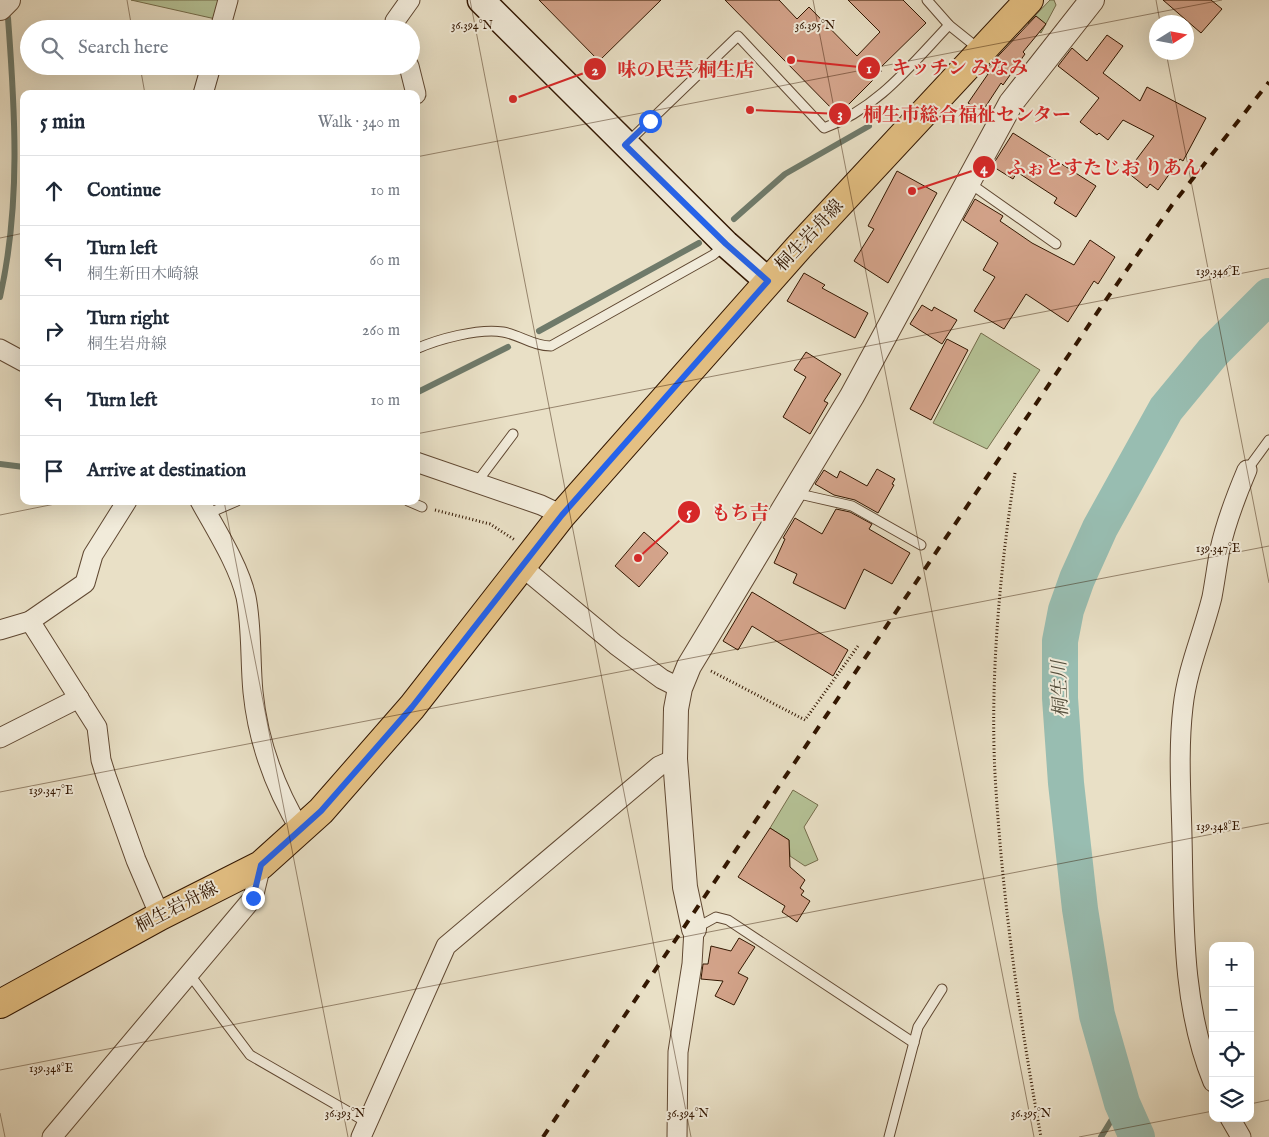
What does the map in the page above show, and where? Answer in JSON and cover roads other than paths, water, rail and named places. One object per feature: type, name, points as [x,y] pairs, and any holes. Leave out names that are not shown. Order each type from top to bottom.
[{"type":"main road","points":[[481,0],[726,244],[768,281]]},
{"type":"main road","name":"桐生岩舟線","points":[[0,1004],[160,916],[261,865],[301,831],[321,811],[412,707],[519,554],[562,515],[768,281],[1029,0]]},
{"type":"street","points":[[0,8],[8,0]]},
{"type":"street","points":[[222,20],[228,0]]},
{"type":"street","points":[[396,20],[410,0]]},
{"type":"street","points":[[677,1137],[678,1052],[692,964],[694,929],[686,893],[675,759],[675,725],[680,688],[689,666],[852,396],[967,181],[1016,94],[1088,3]]},
{"type":"street","points":[[204,90],[208,75]]},
{"type":"street","points":[[411,75],[415,90]]},
{"type":"street","points":[[0,349],[20,360]]},
{"type":"street","points":[[420,463],[541,505],[562,515]]},
{"type":"street","points":[[1212,1077],[1189,989],[1184,946],[1179,744],[1183,704],[1190,668],[1212,597],[1220,548],[1231,511],[1247,470]]},
{"type":"street","points":[[0,630],[30,621],[84,582],[92,555],[124,505]]},
{"type":"street","points":[[204,507],[242,584],[246,600],[253,694],[260,734],[276,785],[301,831]]},
{"type":"street","points":[[519,554],[616,645],[662,679],[680,688]]},
{"type":"street","points":[[30,621],[97,727],[101,760],[106,776],[136,860],[160,916]]},
{"type":"street","points":[[0,738],[79,698]]},
{"type":"street","points":[[364,1130],[446,946],[659,766],[675,759]]},
{"type":"street","points":[[52,1137],[253,898],[261,865]]},
{"type":"street","points":[[1232,1122],[1241,1137]]},
{"type":"lane","points":[[926,0],[949,25],[981,51]]},
{"type":"lane","points":[[625,145],[738,36],[824,128],[845,121],[881,97],[949,25]]},
{"type":"lane","points":[[967,181],[1056,244]]},
{"type":"lane","points":[[420,348],[460,336],[495,332],[504,332],[542,346],[551,346],[714,255],[726,244]]},
{"type":"lane","points":[[477,482],[513,434]]},
{"type":"lane","points":[[1247,470],[1269,440]]},
{"type":"lane","points":[[794,492],[852,506],[921,545]]},
{"type":"lane","points":[[417,505],[422,507]]},
{"type":"lane","points":[[694,929],[716,917],[728,920],[914,1043]]},
{"type":"lane","points":[[190,975],[250,1055],[364,1130]]},
{"type":"lane","points":[[889,1137],[918,1027],[942,989]]},
{"type":"waterway","points":[[0,297],[7,262],[14,192],[13,88],[8,18]]},
{"type":"waterway","points":[[734,219],[785,174],[869,126]]},
{"type":"waterway","points":[[539,331],[699,243]]},
{"type":"waterway","name":"桐生川","points":[[1137,1137],[1122,1103],[1097,1015],[1080,909],[1066,783],[1060,698],[1060,641],[1066,610],[1077,579],[1100,528],[1166,409],[1213,352],[1269,296]]},
{"type":"waterway","points":[[420,391],[508,347]]},
{"type":"waterway","points":[[0,464],[20,466]]},
{"type":"waterway","points":[[1101,1137],[1122,1103]]},
{"type":"railway","points":[[543,1137],[1101,307],[1172,205],[1269,82]]},
{"type":"place","name":"キッチン みなみ","points":[[791,60]]},
{"type":"place","name":"味の民芸 桐生店","points":[[513,99]]},
{"type":"place","name":"桐生市総合福祉センター","points":[[750,110]]},
{"type":"place","name":"ふぉとすたじお りあん","points":[[912,191]]},
{"type":"place","name":"もち吉","points":[[638,558]]}]
